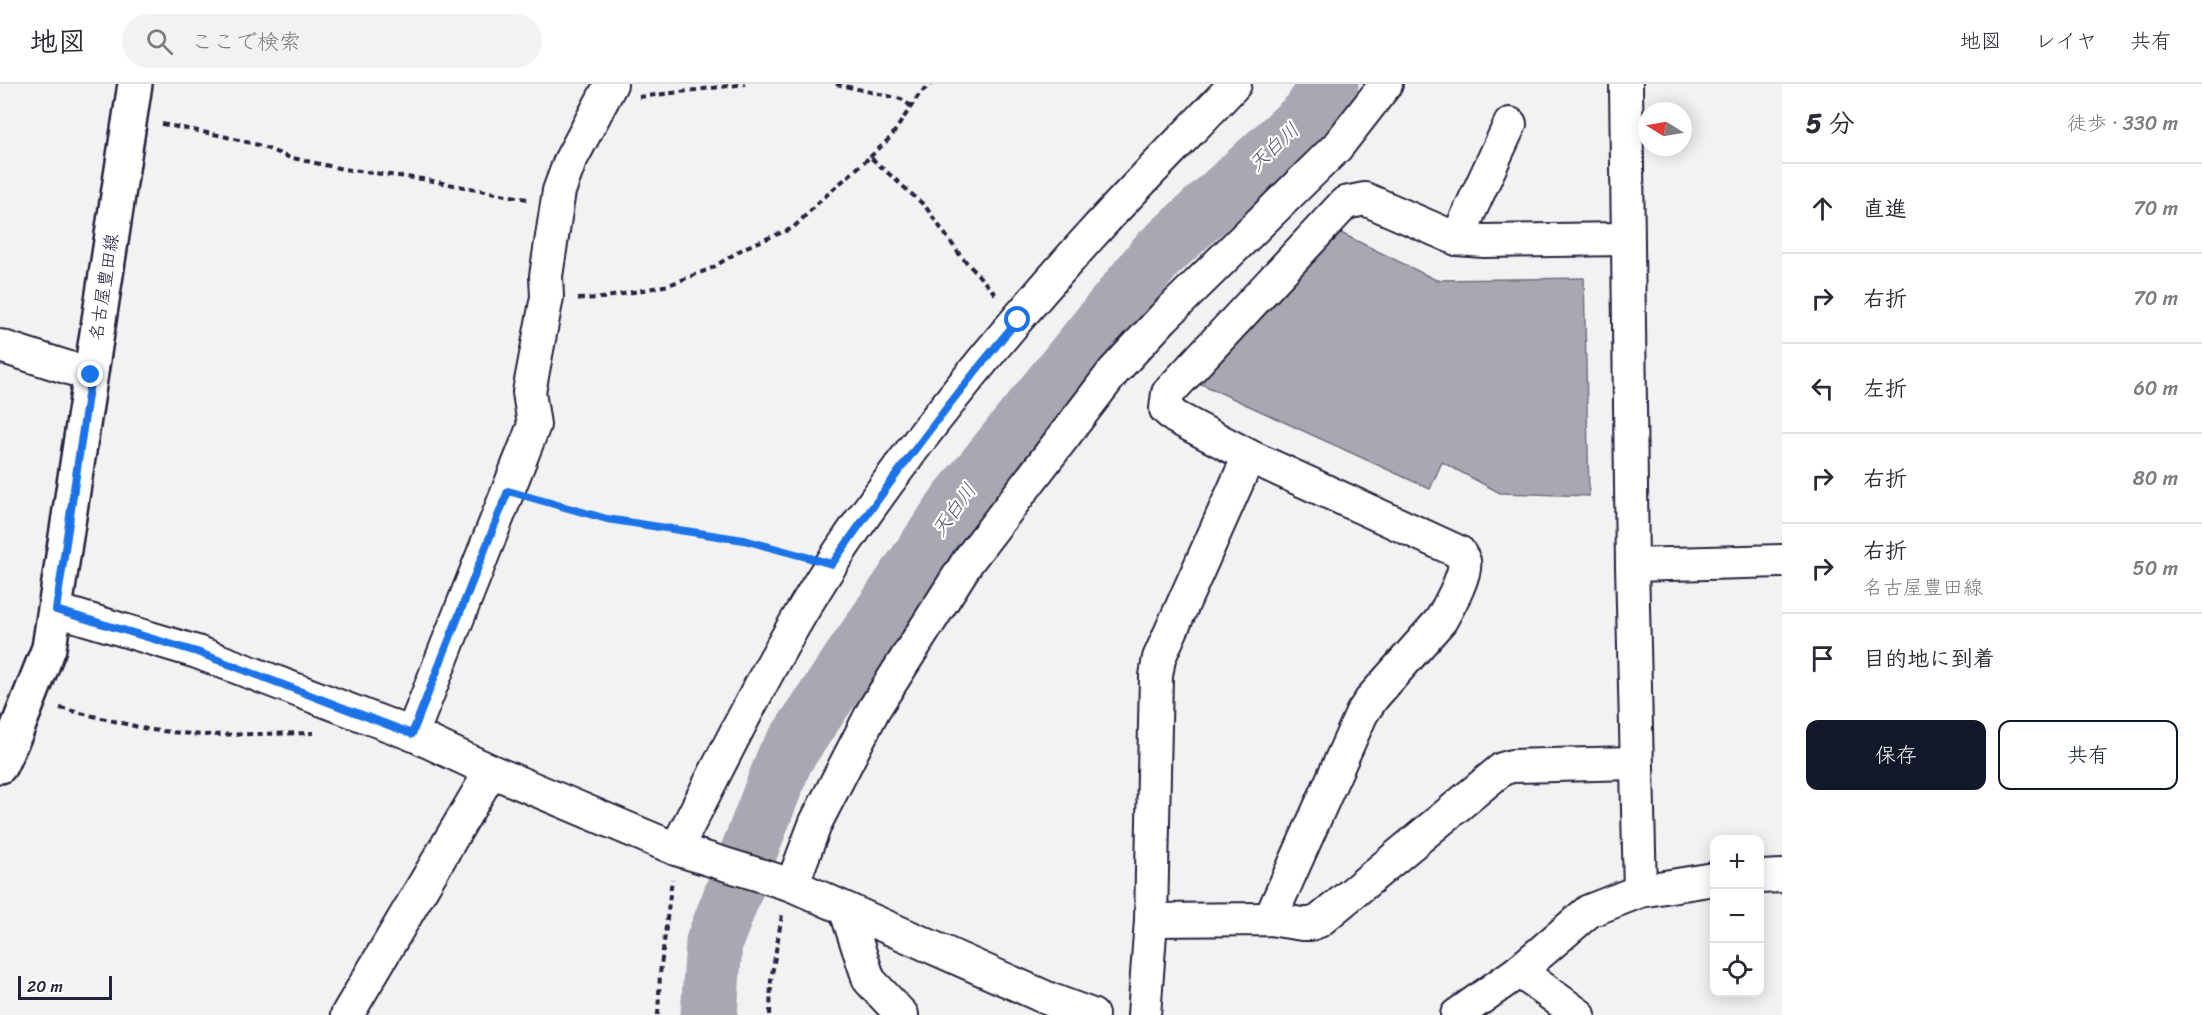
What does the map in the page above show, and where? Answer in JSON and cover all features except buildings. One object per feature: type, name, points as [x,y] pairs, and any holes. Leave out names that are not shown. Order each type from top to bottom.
[{"type":"main road","name":"名古屋豊田線","points":[[0,766],[8,729],[28,699],[49,648],[135,84]]},
{"type":"street","points":[[676,849],[748,709],[832,564],[897,472],[969,377],[1094,232],[1235,84]]},
{"type":"street","points":[[792,885],[816,822],[874,709],[968,561],[1114,371],[1164,317],[1337,147],[1386,84]]},
{"type":"street","points":[[1626,84],[1626,239],[1635,763],[1640,891]]},
{"type":"street","points":[[412,734],[534,425],[529,392],[547,297],[546,276],[560,191],[570,161],[607,92]]},
{"type":"street","points":[[1457,239],[1510,124]]},
{"type":"street","points":[[1270,919],[1362,712],[1441,620],[1464,569],[1464,560],[1459,552],[1249,456],[1175,417],[1166,409],[1168,393],[1345,203],[1365,199],[1457,239],[1484,241],[1626,239]]},
{"type":"street","points":[[0,346],[91,375]]},
{"type":"street","points":[[1144,1015],[1151,920],[1156,676],[1159,658],[1249,456]]},
{"type":"street","points":[[1632,565],[1782,561]]},
{"type":"street","points":[[56,610],[197,652],[412,734],[490,771],[676,849],[792,885],[1049,999],[1092,1015]]},
{"type":"street","points":[[1151,920],[1270,919],[1311,924],[1319,921],[1502,770],[1512,766],[1635,763]]},
{"type":"street","points":[[347,1015],[490,771]]},
{"type":"street","points":[[1764,877],[1782,876]]},
{"type":"street","points":[[1457,1015],[1519,971],[1589,911],[1640,891],[1710,880]]},
{"type":"street","points":[[846,910],[869,980],[902,1015]]},
{"type":"street","points":[[1519,971],[1579,1015]]},
{"type":"path","points":[[607,92],[614,102],[745,84]]},
{"type":"path","points":[[836,84],[901,99],[911,106]]},
{"type":"path","points":[[547,297],[602,298],[669,285],[712,268],[744,248],[793,228],[891,137],[920,93],[931,84]]},
{"type":"path","points":[[130,118],[222,136],[258,145],[288,157],[343,169],[422,179],[525,199],[546,197],[560,191]]},
{"type":"path","points":[[870,157],[925,206],[960,255],[1018,320]]},
{"type":"path","points":[[508,491],[607,519],[744,540],[832,564]]},
{"type":"path","points":[[28,699],[100,720],[151,730],[202,735],[317,733]]},
{"type":"path","points":[[658,1015],[660,974],[676,849]]},
{"type":"path","points":[[770,1015],[771,980],[780,924],[792,885]]},
{"type":"shaded area","points":[[1341,233],[1436,280],[1584,278],[1589,496],[1500,493],[1442,462],[1430,489],[1197,382]]},
{"type":"waterway","name":"天白川","points":[[709,1015],[714,942],[785,758],[957,503],[1157,255],[1309,115],[1330,84]]},
{"type":"route","points":[[91,375],[56,610],[197,652],[412,734],[508,491],[607,519],[744,540],[832,564],[897,472],[969,377],[1018,320]]}]
